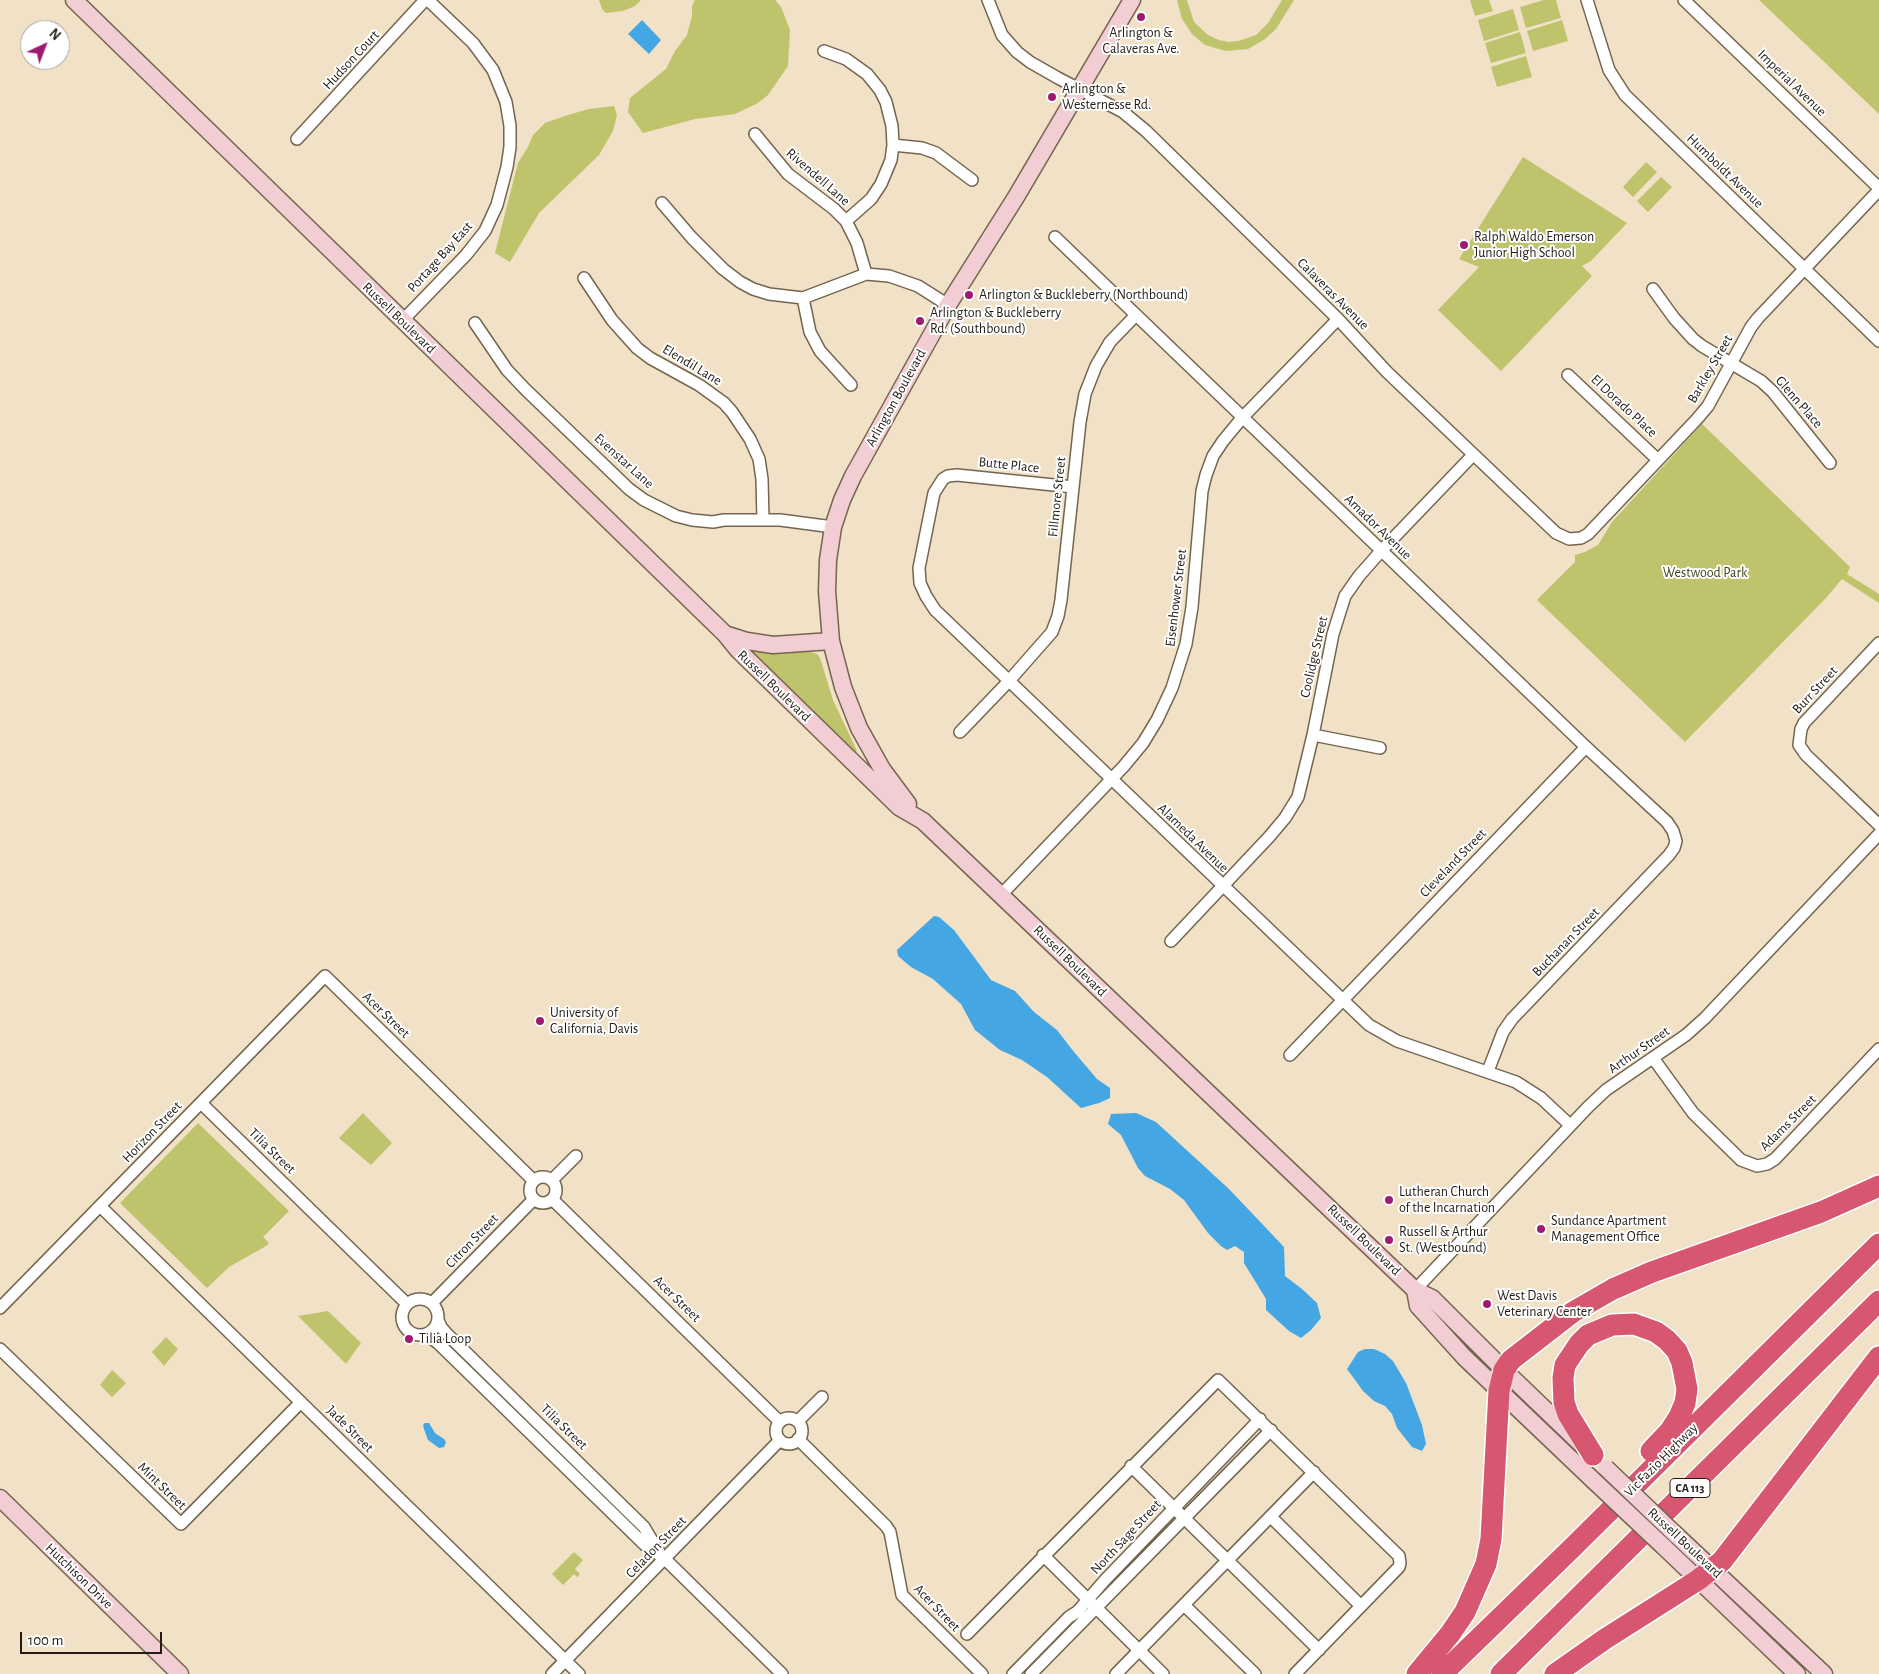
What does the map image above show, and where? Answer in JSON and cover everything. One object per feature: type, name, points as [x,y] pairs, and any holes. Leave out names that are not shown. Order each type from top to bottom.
[{"type":"highway","points":[[1417,1674],[1460,1619],[1486,1564],[1491,1540],[1501,1380],[1511,1360],[1573,1312],[1613,1289],[1652,1272],[1821,1212],[1879,1186]]},
{"type":"highway","name":"Vic Fazio Highway","points":[[1442,1674],[1879,1244]]},
{"type":"highway","name":"CA 113","points":[[1501,1674],[1879,1301]]},
{"type":"highway","points":[[1572,1548],[1626,1476],[1670,1431],[1679,1418],[1685,1403],[1687,1390],[1682,1363],[1677,1351],[1656,1332],[1634,1324],[1612,1325],[1600,1328],[1588,1335],[1579,1344],[1565,1365],[1563,1378],[1565,1405],[1568,1414],[1600,1462]]},
{"type":"highway","points":[[1555,1674],[1605,1639],[1706,1574],[1726,1556],[1879,1357]]},
{"type":"main road","name":"Russell Boulevard","points":[[74,0],[725,634],[738,650],[899,807],[923,821],[1415,1290],[1432,1298],[1501,1380],[1593,1480],[1663,1546],[1706,1574],[1824,1674]]},
{"type":"main road","name":"Arlington Boulevard","points":[[923,821],[898,792],[882,769],[859,728],[843,687],[831,641],[827,591],[828,560],[833,526],[853,476],[948,305],[1016,197],[1132,0]]},
{"type":"main road","name":"Russell Boulevard","points":[[725,634],[747,641],[773,645],[831,641]]},
{"type":"main road","name":"Russell Boulevard","points":[[1501,1380],[1600,1462],[1675,1534],[1706,1574],[1797,1674]]},
{"type":"main road","name":"Hutchison Drive","points":[[0,1498],[180,1674]]},
{"type":"street","name":"Portage Bay East","points":[[402,321],[466,255],[485,231],[497,205],[510,147],[510,126],[506,102],[493,70],[473,43],[426,0]]},
{"type":"street","name":"Hudson Court","points":[[297,139],[426,0]]},
{"type":"street","name":"Calaveras Avenue","points":[[988,0],[1002,35],[1017,52],[1030,62],[1122,112],[1146,131],[1338,319],[1386,372],[1556,533]]},
{"type":"street","name":"Humboldt Avenue","points":[[1587,0],[1609,70],[1625,95],[1879,341]]},
{"type":"street","name":"Imperial Avenue","points":[[1684,0],[1879,189]]},
{"type":"street","points":[[824,51],[846,59],[867,74],[880,90],[890,116],[893,145],[891,160],[881,184],[871,199],[846,221]]},
{"type":"street","name":"Rivendell Lane","points":[[755,134],[788,174],[834,209],[846,221],[857,243],[866,274]]},
{"type":"street","points":[[893,145],[922,148],[936,153],[972,180]]},
{"type":"street","name":"Barkley Street","points":[[1556,533],[1576,540],[1585,536],[1658,460],[1708,406],[1751,327],[1758,318],[1879,189]]},
{"type":"street","points":[[662,203],[692,238],[723,269],[740,282],[769,294],[803,298],[866,274],[889,276],[908,281],[948,305]]},
{"type":"street","name":"Amador Avenue","points":[[1055,237],[1380,551],[1667,822],[1674,831],[1676,841]]},
{"type":"street","name":"Elendil Lane","points":[[584,278],[592,293],[612,320],[637,348],[650,358],[710,393],[724,403],[736,417],[750,439],[759,459],[762,479],[763,520]]},
{"type":"street","name":"Glenn Place","points":[[1653,289],[1674,318],[1693,339],[1761,381],[1773,392],[1830,463]]},
{"type":"street","points":[[803,298],[810,332],[815,342],[826,358],[851,384]]},
{"type":"street","name":"Fillmore Street","points":[[960,732],[1052,632],[1058,616],[1080,422],[1089,382],[1110,342],[1136,314]]},
{"type":"street","name":"Eisenhower Street","points":[[1001,895],[1111,780],[1150,732],[1164,708],[1179,670],[1191,619],[1202,491],[1206,475],[1218,448],[1242,418],[1338,319]]},
{"type":"street","name":"Evenstar Lane","points":[[475,323],[507,370],[526,390],[629,489],[644,500],[676,516],[692,520],[713,522],[724,520],[793,521],[833,526]]},
{"type":"street","name":"El Dorado Place","points":[[1568,375],[1658,460]]},
{"type":"street","name":"Coolidge Street","points":[[1171,941],[1270,837],[1298,797],[1313,736],[1333,634],[1345,596],[1380,551],[1473,455]]},
{"type":"street","name":"Butte Place","points":[[943,479],[948,476],[957,475],[1073,487]]},
{"type":"street","name":"Alameda Avenue","points":[[943,479],[934,493],[919,568],[920,583],[935,610],[1008,682],[1369,1025],[1397,1041],[1488,1071],[1529,1090],[1570,1125]]},
{"type":"street","name":"Burr Street","points":[[1879,643],[1804,723],[1800,729],[1799,744],[1806,756],[1879,825]]},
{"type":"street","points":[[1313,736],[1380,748]]},
{"type":"street","name":"Cleveland Street","points":[[1290,1055],[1586,747]]},
{"type":"street","name":"Arthur Street","points":[[1415,1290],[1570,1125],[1606,1090],[1686,1035],[1705,1018],[1879,834]]},
{"type":"street","name":"Buchanan Street","points":[[1488,1071],[1503,1032],[1512,1019],[1669,855],[1676,841]]},
{"type":"street","name":"Horizon Street","points":[[0,1308],[325,976]]},
{"type":"street","name":"Acer Street","points":[[325,976],[534,1181]]},
{"type":"street","name":"Adams Street","points":[[1653,1058],[1693,1113],[1741,1160],[1756,1166],[1767,1164],[1776,1159],[1879,1049]]},
{"type":"street","name":"Tilia Street","points":[[201,1103],[407,1304]]},
{"type":"street","points":[[552,1180],[576,1156]]},
{"type":"street","points":[[541,1177],[552,1180],[556,1188],[552,1199],[545,1202],[534,1199],[531,1188],[534,1181],[541,1177]]},
{"type":"street","name":"Citron Street","points":[[432,1303],[534,1199]]},
{"type":"street","name":"Acer Street","points":[[552,1199],[780,1422]]},
{"type":"street","name":"Jade Street","points":[[100,1206],[580,1674]]},
{"type":"street","points":[[422,1298],[432,1303],[436,1308],[438,1320],[436,1326],[426,1334],[414,1334],[405,1326],[402,1315],[407,1304],[411,1300],[422,1298]]},
{"type":"street","name":"Tilia Street","points":[[438,1320],[448,1335],[644,1527],[664,1559]]},
{"type":"street","name":"Tilia Street","points":[[426,1334],[439,1344],[645,1545],[664,1559],[782,1674]]},
{"type":"street","name":"Mint Street","points":[[0,1349],[181,1524],[301,1402]]},
{"type":"street","points":[[967,1634],[1218,1380],[1399,1556],[1400,1562],[1398,1567],[1295,1674]]},
{"type":"street","points":[[798,1422],[822,1397]]},
{"type":"street","points":[[791,1418],[798,1422],[801,1432],[798,1440],[787,1443],[780,1440],[776,1431],[780,1422],[791,1418]]},
{"type":"street","name":"North Sage Street","points":[[1031,1674],[1174,1508],[1260,1419]]},
{"type":"street","name":"North Sage Street","points":[[1013,1674],[1069,1616],[1091,1604],[1184,1518],[1271,1430]]},
{"type":"street","name":"Celadon Street","points":[[552,1674],[780,1440]]},
{"type":"street","name":"Acer Street","points":[[798,1440],[886,1526],[890,1532],[902,1595],[982,1674]]},
{"type":"street","points":[[1131,1466],[1319,1650]]},
{"type":"street","points":[[1116,1674],[1314,1472]]},
{"type":"street","points":[[1270,1517],[1361,1606]]},
{"type":"street","points":[[1043,1556],[1163,1674]]},
{"type":"street","points":[[1184,1605],[1255,1674]]},
{"type":"green space","points":[[599,0],[641,0],[635,6],[623,11],[606,13],[602,9]]},
{"type":"green space","points":[[695,0],[775,0],[781,7],[790,30],[788,66],[768,95],[758,103],[735,114],[695,119],[643,133],[628,112],[630,98],[666,69],[675,51],[687,35],[692,16],[692,6]]},
{"type":"green space","points":[[1177,0],[1187,0],[1194,22],[1208,35],[1229,42],[1239,41],[1256,35],[1268,23],[1282,0],[1294,0],[1276,29],[1265,39],[1248,49],[1226,51],[1205,45],[1192,34],[1182,19]]},
{"type":"green space","points":[[1470,0],[1489,0],[1493,11],[1475,16]]},
{"type":"green space","points":[[1544,0],[1556,0],[1561,18],[1526,28],[1520,7]]},
{"type":"green space","points":[[1759,0],[1879,0],[1879,114]]},
{"type":"green space","points":[[1513,9],[1519,30],[1484,41],[1478,20]]},
{"type":"green space","points":[[1562,20],[1568,41],[1533,51],[1527,31]]},
{"type":"green space","points":[[1520,32],[1526,53],[1491,63],[1485,43]]},
{"type":"green space","points":[[1526,56],[1532,77],[1497,87],[1491,67]]},
{"type":"green space","points":[[614,106],[617,115],[613,131],[599,155],[539,213],[510,262],[495,253],[518,163],[533,135],[545,123],[589,109]]},
{"type":"green space","points":[[1523,157],[1627,223],[1591,261],[1582,266],[1592,276],[1501,371],[1438,310],[1479,267],[1459,259]]},
{"type":"green space","points":[[1646,162],[1657,172],[1633,197],[1623,187]]},
{"type":"green space","points":[[1661,177],[1672,187],[1648,212],[1637,201]]},
{"type":"green space","name":"Westwood Park","points":[[1702,424],[1850,567],[1847,574],[1879,594],[1879,603],[1842,579],[1825,599],[1685,742],[1537,600],[1575,562],[1575,555],[1598,545],[1612,522]]},
{"type":"green space","points":[[748,650],[808,651],[817,654],[820,658],[833,700],[857,751],[855,753]]},
{"type":"green space","points":[[363,1113],[392,1143],[371,1165],[339,1138]]},
{"type":"green space","points":[[198,1123],[289,1211],[263,1237],[269,1243],[266,1246],[229,1267],[207,1288],[120,1203]]},
{"type":"green space","points":[[328,1311],[361,1343],[346,1364],[298,1316]]},
{"type":"green space","points":[[166,1337],[178,1349],[164,1366],[152,1352]]},
{"type":"green space","points":[[112,1370],[126,1383],[112,1397],[100,1385]]},
{"type":"green space","points":[[574,1552],[583,1560],[575,1569],[580,1574],[577,1577],[574,1574],[563,1585],[552,1574]]},
{"type":"water","points":[[642,20],[661,40],[649,54],[628,34]]},
{"type":"water","points":[[934,916],[939,917],[954,930],[991,980],[1015,991],[1034,1012],[1057,1030],[1097,1079],[1110,1088],[1110,1098],[1081,1108],[1047,1077],[1022,1060],[1000,1050],[975,1030],[961,1004],[933,979],[911,967],[898,956],[897,950]]},
{"type":"water","points":[[1136,1113],[1156,1122],[1229,1189],[1284,1247],[1285,1276],[1317,1303],[1321,1318],[1301,1338],[1289,1331],[1266,1310],[1266,1299],[1244,1263],[1244,1252],[1235,1246],[1227,1250],[1221,1246],[1208,1233],[1184,1200],[1170,1189],[1145,1176],[1138,1168],[1121,1135],[1108,1124],[1111,1114]]},
{"type":"water","points":[[1365,1349],[1374,1349],[1385,1354],[1393,1361],[1406,1383],[1422,1425],[1426,1444],[1422,1451],[1412,1447],[1397,1428],[1392,1414],[1385,1406],[1374,1401],[1363,1391],[1347,1369],[1358,1352]]},
{"type":"water","points":[[429,1423],[435,1433],[444,1439],[446,1442],[444,1447],[439,1448],[428,1440],[423,1425]]},
{"type":"place","name":"Arlington & Calaveras Ave.","points":[[1141,17]]},
{"type":"place","name":"Arlington & Westernesse Rd.","points":[[1052,97]]},
{"type":"place","name":"Ralph Waldo Emerson Junior High School","points":[[1464,245]]},
{"type":"place","name":"Arlington & Buckleberry (Northbound)","points":[[969,295]]},
{"type":"place","name":"Arlington & Buckleberry Rd. (Southbound)","points":[[920,321]]},
{"type":"place","name":"University of California, Davis","points":[[540,1021]]},
{"type":"place","name":"Lutheran Church of the Incarnation","points":[[1389,1200]]},
{"type":"place","name":"Sundance Apartment Management Office","points":[[1541,1229]]},
{"type":"place","name":"Russell & Arthur St. (Westbound)","points":[[1389,1240]]},
{"type":"place","name":"West Davis Veterinary Center","points":[[1487,1304]]},
{"type":"place","name":"Tilia Loop","points":[[409,1339]]}]
